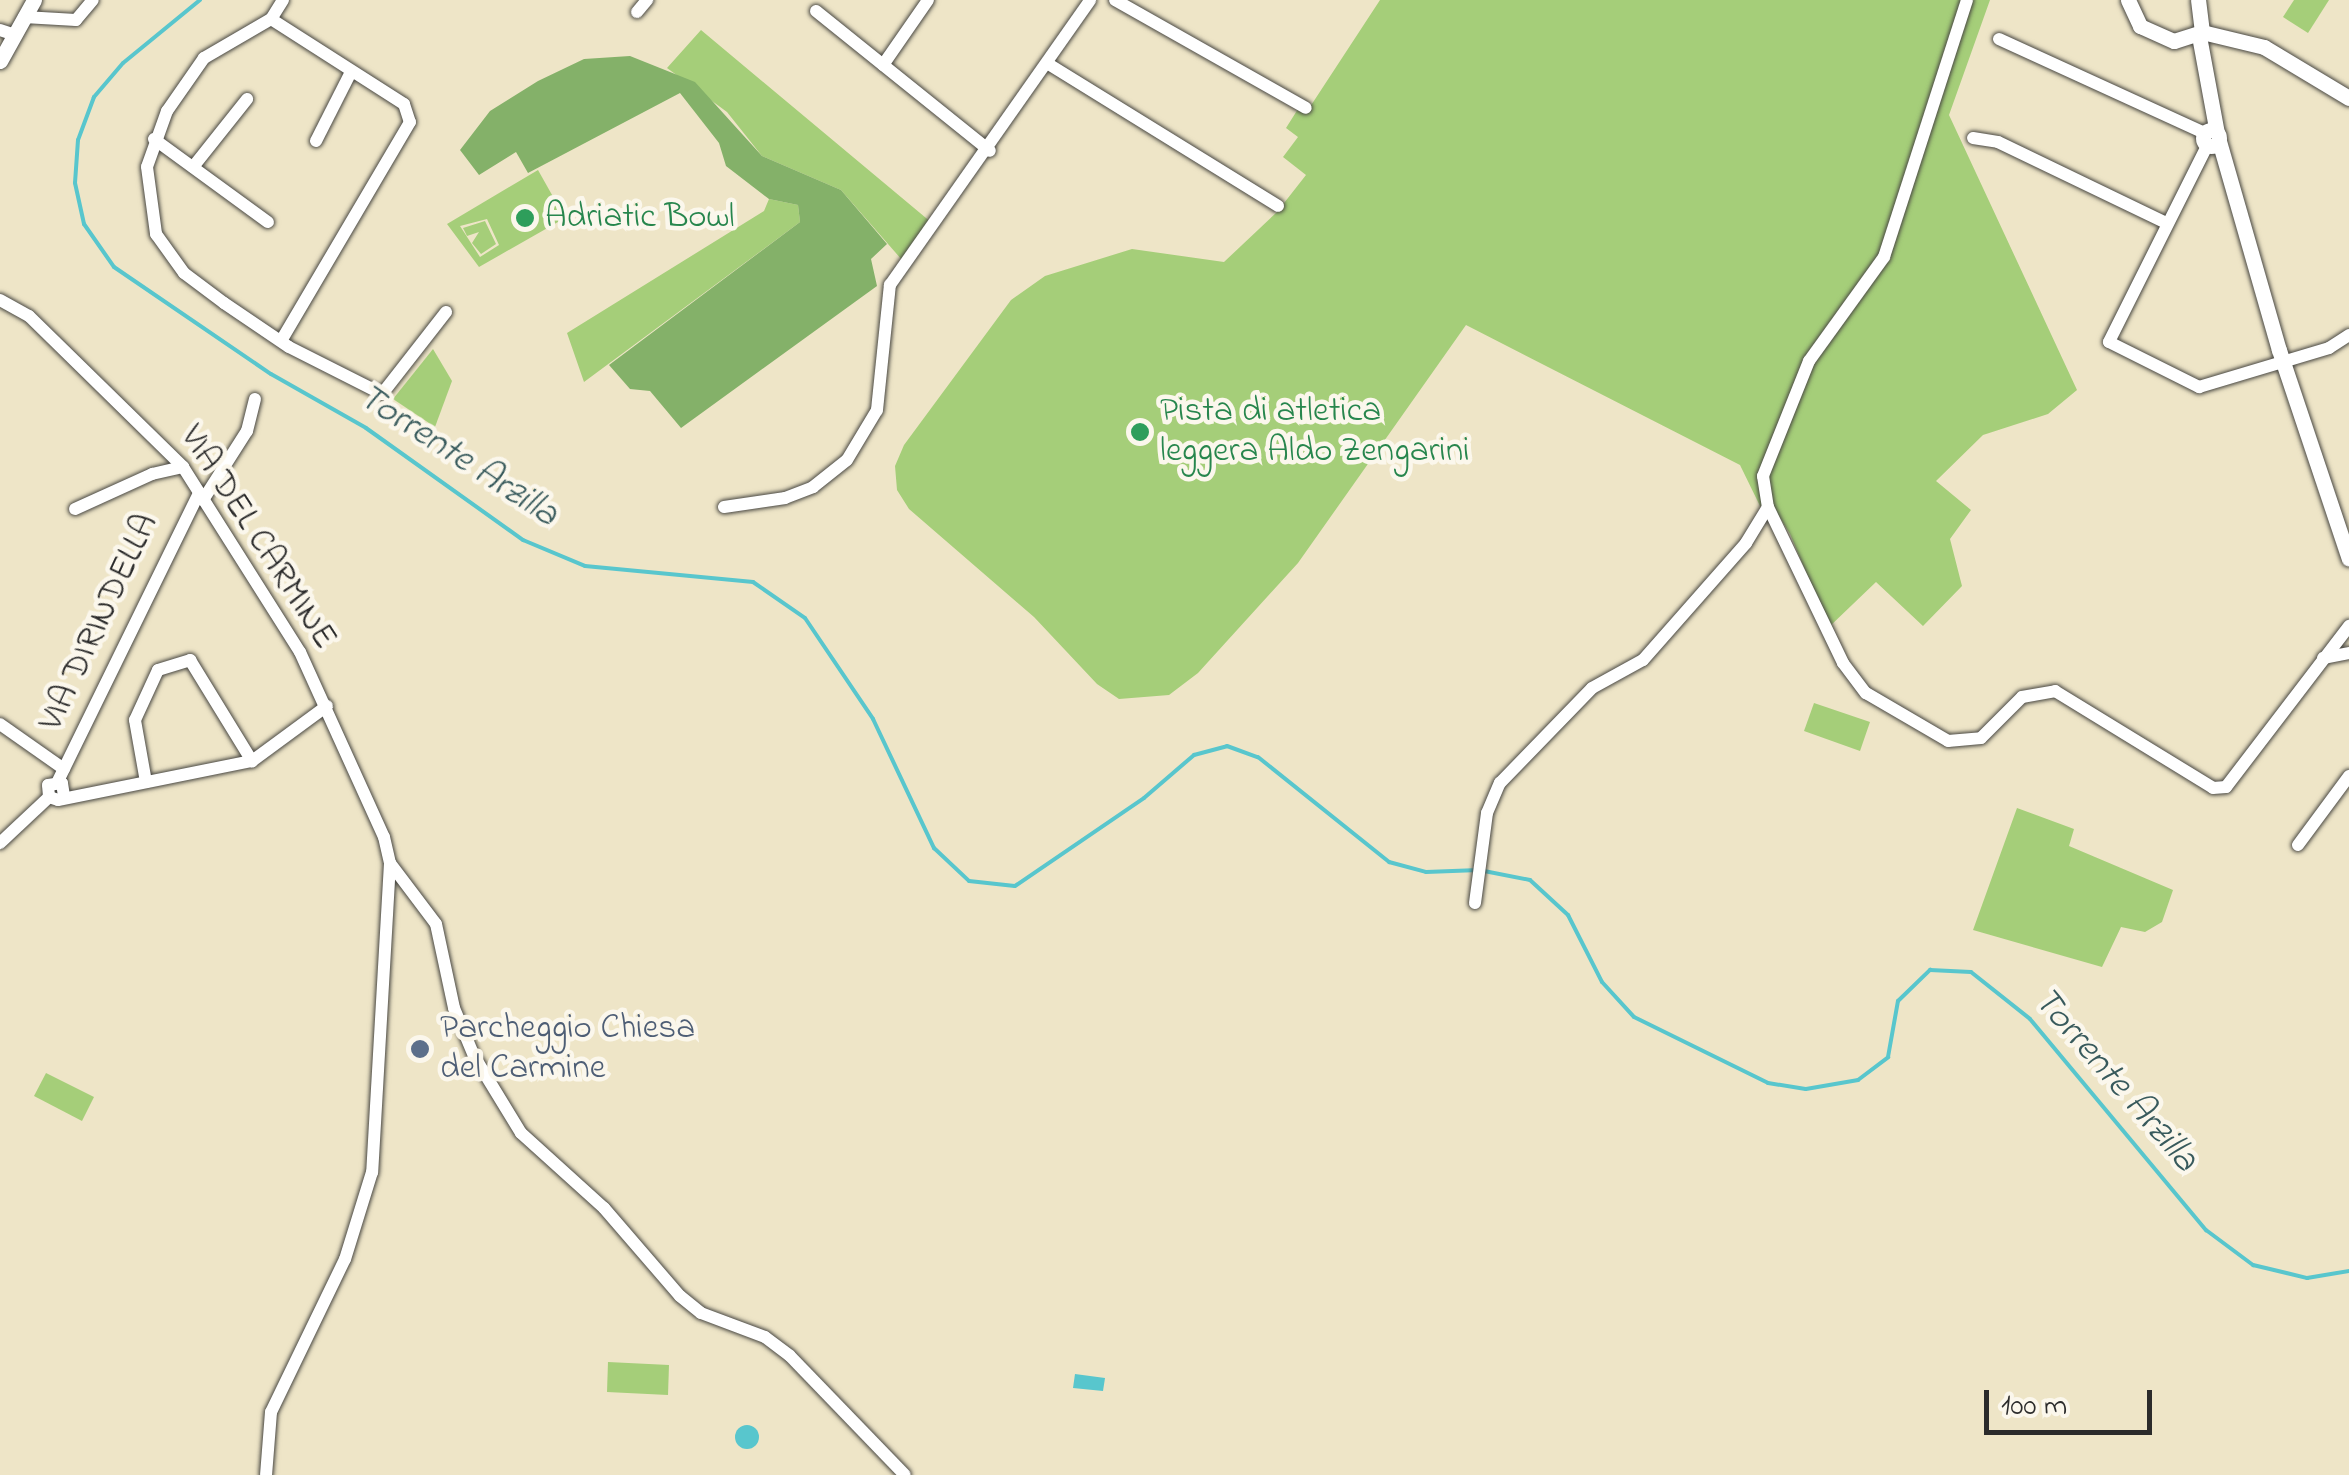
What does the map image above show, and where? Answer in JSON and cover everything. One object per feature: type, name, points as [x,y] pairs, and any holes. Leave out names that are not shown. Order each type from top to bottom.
[{"type":"main road","points":[[0,61],[7,33],[24,17],[34,0]]},
{"type":"main road","points":[[2126,3],[2140,26],[2174,41],[2200,61]]},
{"type":"main road","points":[[2200,5],[2200,61],[2210,108],[2211,138],[2223,159],[2283,363],[2349,559]]},
{"type":"main road","points":[[2200,5],[2238,36],[2349,98]]},
{"type":"main road","points":[[2174,41],[2200,34],[2238,36]]},
{"type":"street","points":[[24,17],[76,20],[93,0]]},
{"type":"street","points":[[283,0],[271,19],[204,58],[183,82],[154,139],[145,192],[166,252],[184,273],[281,341],[382,394],[446,312]]},
{"type":"street","points":[[638,12],[647,0]]},
{"type":"street","points":[[883,66],[928,0]]},
{"type":"street","points":[[724,507],[785,498],[813,487],[848,460],[876,410],[890,285],[990,151],[1090,0]]},
{"type":"street","points":[[1115,0],[1306,108]]},
{"type":"street","points":[[1966,0],[1884,257],[1823,335],[1767,458],[1768,507],[1855,678],[1889,709],[1948,741],[1981,738],[2022,698],[2055,691],[2213,788],[2226,787],[2349,626]]},
{"type":"street","points":[[816,12],[990,151]]},
{"type":"street","points":[[271,19],[404,104],[410,122],[281,341]]},
{"type":"street","points":[[2200,61],[2213,44],[2238,36]]},
{"type":"street","points":[[1998,39],[2211,138],[2109,342],[2200,387],[2283,363],[2349,336]]},
{"type":"street","points":[[1050,65],[1278,206]]},
{"type":"street","points":[[316,140],[351,72]]},
{"type":"street","points":[[193,167],[247,98]]},
{"type":"street","points":[[1972,138],[1998,142],[2166,223]]},
{"type":"street","points":[[154,139],[268,222]]},
{"type":"street","name":"VIA DEL CARMINE","points":[[0,300],[29,316],[183,468],[327,706],[390,862]]},
{"type":"street","name":"VIA DIRINDELLA","points":[[0,844],[49,796],[48,786],[61,775],[201,496],[247,431],[256,399]]},
{"type":"street","points":[[152,474],[172,453]]},
{"type":"street","points":[[75,509],[152,474],[183,468]]},
{"type":"street","points":[[1475,903],[1487,813],[1510,771],[1592,688],[1644,660],[1746,543],[1768,507]]},
{"type":"street","points":[[2323,658],[2349,654]]},
{"type":"street","points":[[146,782],[135,720],[158,670],[190,660],[224,706],[252,761]]},
{"type":"street","points":[[49,796],[252,761],[327,706]]},
{"type":"street","points":[[0,724],[61,775]]},
{"type":"street","name":"VIA DIRINDELLA","points":[[61,775],[64,796]]},
{"type":"street","points":[[2298,845],[2349,776]]},
{"type":"street","points":[[266,1475],[271,1412],[345,1258],[372,1172],[390,862]]},
{"type":"street","points":[[390,862],[436,924],[454,1008],[521,1134],[604,1208],[680,1296],[702,1313],[777,1346],[905,1475]]},
{"type":"green space","points":[[1380,0],[1990,0],[1949,115],[2077,390],[2048,414],[1983,435],[1936,481],[1971,510],[1950,539],[1962,586],[1923,626],[1876,582],[1829,627],[1790,534],[1771,503],[1760,506],[1740,465],[1466,325],[1298,563],[1198,673],[1169,695],[1119,699],[1097,684],[1034,617],[909,509],[897,490],[895,466],[904,445],[1011,300],[1045,276],[1132,249],[1224,262],[1277,212],[1306,175],[1283,157],[1298,137],[1286,128],[1298,109],[1306,113]]},
{"type":"green space","points":[[2294,0],[2329,0],[2308,33],[2283,17]]},
{"type":"green space","points":[[701,30],[932,223],[902,260],[841,190],[762,156],[727,112],[667,68]]},
{"type":"green space","points":[[630,56],[695,82],[762,156],[841,190],[887,244],[871,259],[877,286],[681,428],[650,391],[630,389],[609,365],[800,222],[798,205],[769,199],[726,166],[719,143],[680,93],[528,173],[516,152],[479,175],[460,150],[490,111],[538,81],[584,59]]},
{"type":"green space","name":"Adriatic Bowl","points":[[538,170],[565,218],[479,267],[447,224]],"holes":[[[487,219],[499,245],[480,257],[460,226]]]},
{"type":"green space","points":[[769,199],[798,205],[800,222],[584,382],[567,333],[764,211]]},
{"type":"green space","name":"Adriatic Bowl","points":[[485,221],[496,244],[481,254],[472,243],[479,232],[467,236],[463,228]]},
{"type":"green space","points":[[433,349],[452,381],[435,427],[393,399]]},
{"type":"green space","points":[[1814,703],[1870,722],[1860,751],[1804,731]]},
{"type":"green space","points":[[2017,808],[2074,829],[2069,846],[2173,890],[2162,922],[2145,932],[2121,927],[2102,967],[1973,930]]},
{"type":"green space","points":[[46,1073],[94,1097],[82,1121],[34,1096]]},
{"type":"green space","points":[[608,1362],[669,1365],[668,1395],[607,1392]]},
{"type":"water","points":[[1075,1374],[1105,1378],[1103,1391],[1073,1388]]},
{"type":"water","points":[[747,1425],[759,1437],[747,1449],[735,1437]]},
{"type":"waterway","name":"Torrente Arzilla","points":[[200,0],[123,63],[94,97],[78,140],[75,183],[84,224],[114,267],[271,374],[366,428],[523,540],[585,566],[753,582],[805,618],[873,719],[934,848],[969,881],[1015,886],[1144,798],[1194,755],[1227,746],[1258,757],[1389,862],[1426,872],[1479,870],[1530,880],[1568,915],[1602,982],[1634,1017],[1768,1083],[1806,1089],[1858,1080],[1888,1057],[1898,1001],[1930,970],[1971,972],[2030,1019],[2206,1230],[2253,1265],[2307,1278],[2349,1271]]},
{"type":"place","name":"Adriatic Bowl","points":[[525,218]]},
{"type":"place","name":"Pista di atletica leggera Aldo Zengarini","points":[[1140,432]]},
{"type":"place","name":"Parcheggio Chiesa del Carmine","points":[[420,1049]]}]
